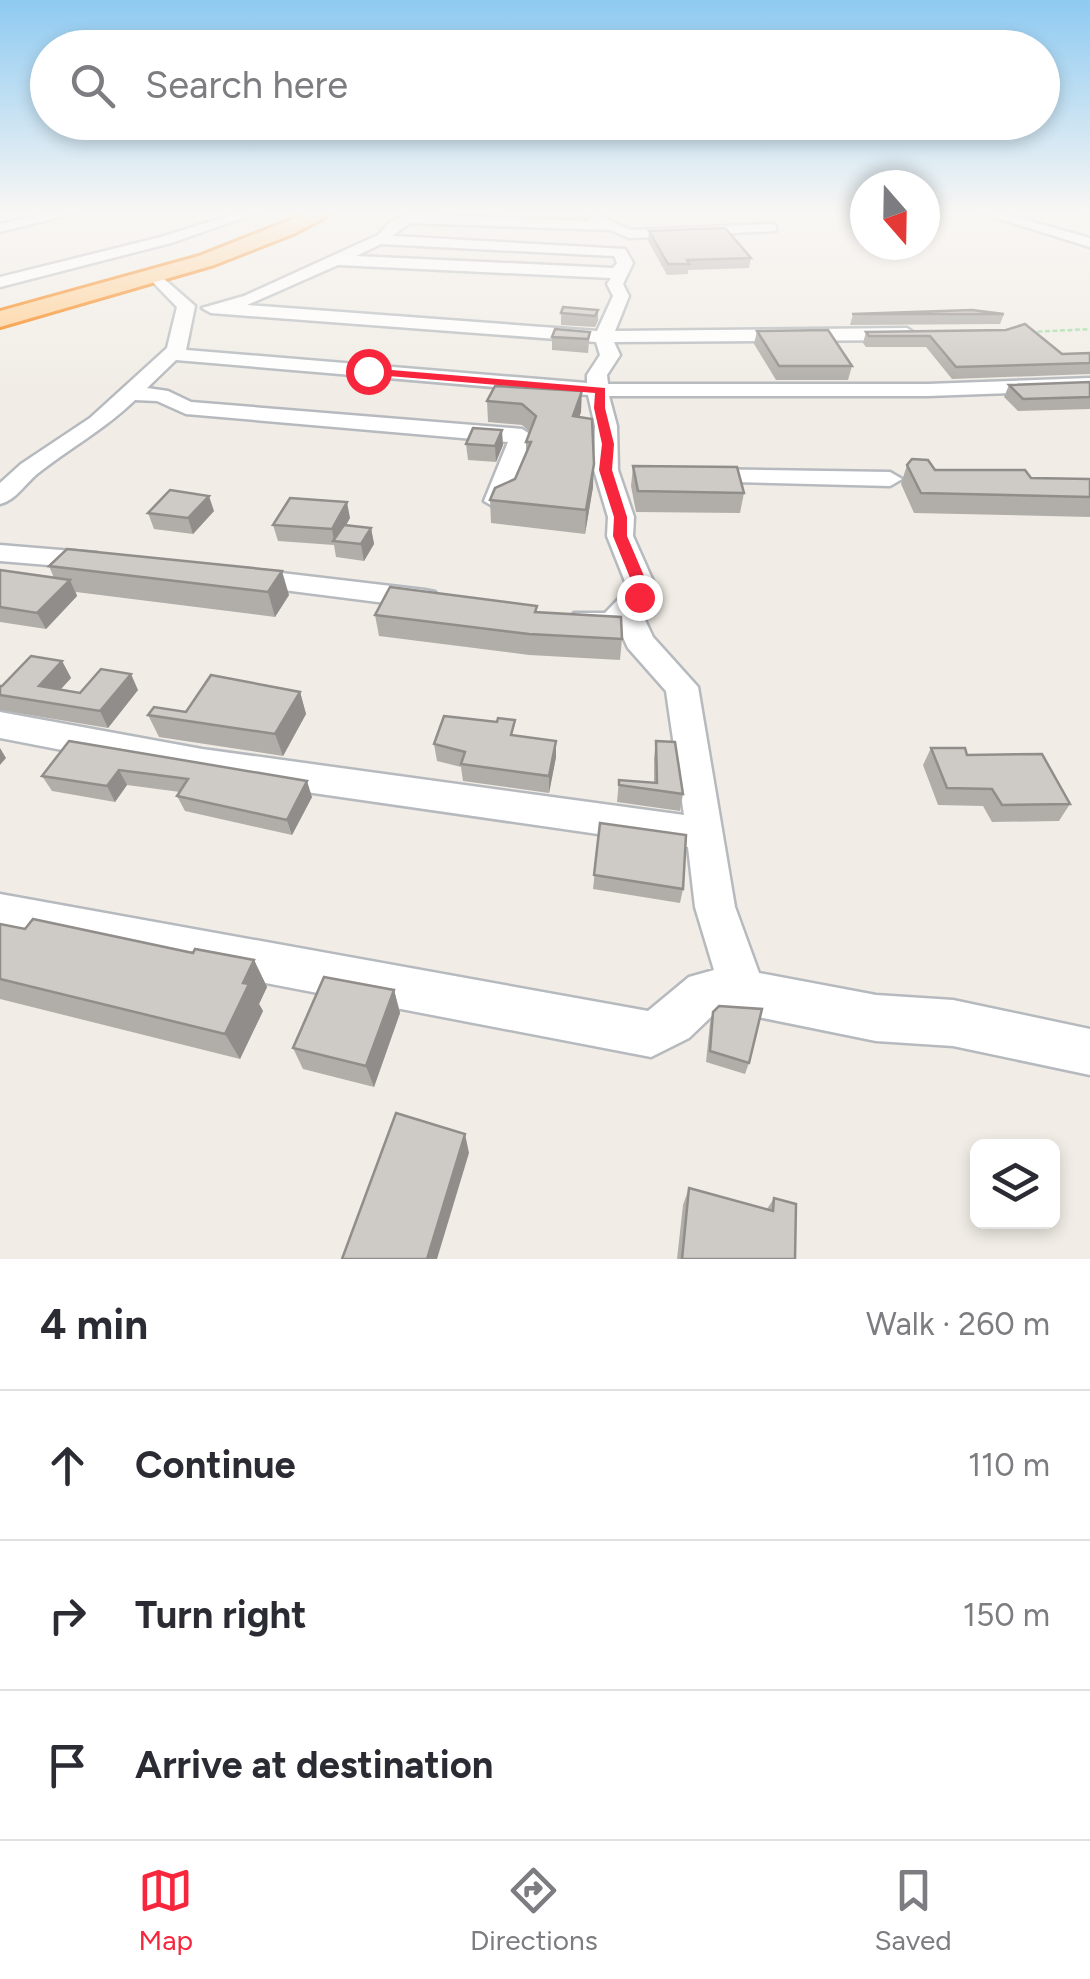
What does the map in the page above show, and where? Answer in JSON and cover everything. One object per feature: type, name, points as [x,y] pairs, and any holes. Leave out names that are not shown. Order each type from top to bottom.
[{"type":"highway","points":[[0,318],[171,271]]},
{"type":"street","points":[[0,282],[44,271]]},
{"type":"street","points":[[185,312],[249,300],[313,271]]},
{"type":"street","points":[[573,271],[622,273],[615,284],[621,296],[604,338],[610,355],[597,374],[608,475],[620,517],[620,536],[643,590],[612,624]]},
{"type":"street","points":[[0,497],[29,469],[98,424],[172,354],[186,306],[155,276]]},
{"type":"street","points":[[211,308],[604,338],[934,334]]},
{"type":"street","points":[[172,354],[228,362],[601,390],[856,392],[1090,384]]},
{"type":"street","points":[[130,394],[161,395],[186,408],[522,436],[496,501]]},
{"type":"street","points":[[608,475],[638,476]]},
{"type":"street","points":[[669,476],[890,479]]},
{"type":"street","points":[[0,553],[120,564]]},
{"type":"street","points":[[212,574],[450,602]]},
{"type":"street","points":[[559,616],[634,627],[639,641],[682,688],[715,908],[743,992]]},
{"type":"street","points":[[0,724],[202,763],[604,822],[706,833]]},
{"type":"street","points":[[0,913],[651,1034],[674,1022],[705,992],[743,992],[876,1018],[953,1022],[1090,1052]]},
{"type":"path","points":[[1020,332],[1090,329]]},
{"type":"building","points":[[563,307],[598,310],[595,316],[561,313]]},
{"type":"building","points":[[972,310],[1004,314],[852,314]]},
{"type":"building","points":[[1025,324],[1062,354],[1090,353],[1090,363],[956,367],[930,336],[869,336],[866,332],[1006,330]]},
{"type":"building","points":[[555,329],[590,332],[588,339],[552,337]]},
{"type":"building","points":[[828,330],[852,366],[779,366],[757,331]]},
{"type":"building","points":[[1090,382],[1090,397],[1023,399],[1009,385]]},
{"type":"building","points":[[495,386],[582,391],[573,416],[592,419],[594,464],[586,510],[490,500],[495,488],[515,479],[531,442],[526,442],[536,416],[522,404],[487,401]]},
{"type":"building","points":[[473,428],[502,430],[495,446],[466,444]]},
{"type":"building","points":[[912,459],[928,460],[935,470],[1025,470],[1031,478],[1090,479],[1090,497],[921,493],[907,465]]},
{"type":"building","points":[[633,466],[737,467],[744,493],[638,491]]},
{"type":"building","points":[[170,490],[209,496],[188,518],[148,513]]},
{"type":"building","points":[[290,498],[347,502],[332,529],[273,525]]},
{"type":"building","points":[[344,525],[371,528],[361,544],[333,541]]},
{"type":"building","points":[[67,549],[282,571],[268,592],[49,566]]},
{"type":"building","points":[[0,570],[70,580],[37,613],[0,607]]},
{"type":"building","points":[[390,587],[537,606],[535,612],[621,617],[622,639],[529,634],[375,615]]},
{"type":"building","points":[[31,656],[62,661],[39,686],[80,693],[101,669],[131,674],[100,711],[0,695],[0,686]]},
{"type":"building","points":[[211,675],[300,692],[275,734],[148,715],[154,707],[186,712]]},
{"type":"building","points":[[444,716],[497,722],[498,718],[515,720],[511,735],[556,741],[549,776],[461,764],[465,752],[434,744]]},
{"type":"building","points":[[69,741],[307,781],[287,820],[177,796],[188,779],[119,770],[107,786],[42,776]]},
{"type":"building","points":[[656,741],[675,742],[683,794],[619,785],[619,780],[657,783]]},
{"type":"building","points":[[931,748],[965,748],[967,755],[1042,754],[1070,804],[1002,805],[992,789],[947,788]]},
{"type":"building","points":[[600,823],[686,835],[683,889],[594,875]]},
{"type":"building","points":[[33,919],[193,953],[195,949],[254,960],[243,983],[249,984],[225,1034],[0,979],[0,924],[25,929]]},
{"type":"building","points":[[324,977],[394,990],[366,1066],[293,1048]]},
{"type":"building","points":[[719,1006],[762,1009],[749,1063],[710,1051],[713,1012]]},
{"type":"building","points":[[396,1113],[465,1134],[427,1259],[342,1259]]},
{"type":"building","points":[[689,1188],[773,1211],[774,1198],[796,1204],[795,1259],[682,1259]]},
{"type":"route","points":[[368,371],[601,390],[600,408],[608,444],[606,470],[620,517],[620,536],[643,590],[639,597]]}]
